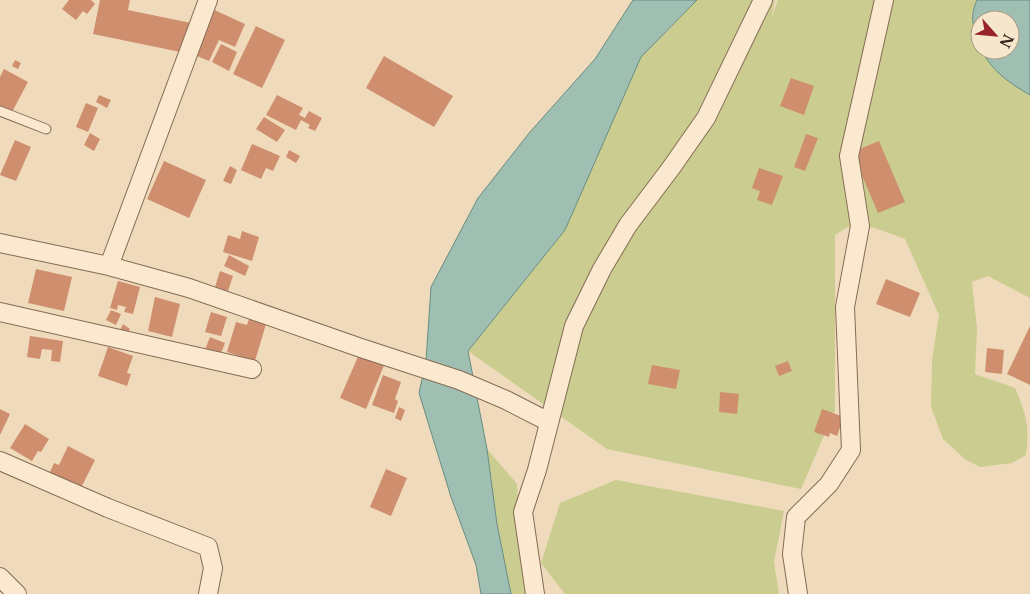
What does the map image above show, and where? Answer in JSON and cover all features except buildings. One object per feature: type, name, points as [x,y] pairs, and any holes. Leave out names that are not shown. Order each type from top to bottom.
[{"type":"street","points":[[109,266],[208,0]]},
{"type":"street","points":[[535,594],[523,512],[537,470],[574,326],[602,269],[628,225],[706,118],[763,0]]},
{"type":"street","points":[[798,594],[792,554],[796,517],[829,484],[851,450],[845,307],[860,226],[849,156],[884,0]]},
{"type":"street","points":[[0,243],[109,266],[189,288],[459,380],[506,400],[549,422]]},
{"type":"street","points":[[0,312],[252,369]]},
{"type":"street","points":[[0,461],[108,508],[208,547],[214,568],[208,594]]},
{"type":"street","points":[[0,577],[16,594]]},
{"type":"lane","points":[[0,111],[46,129]]},
{"type":"green space","points":[[697,0],[775,0],[771,19],[778,0],[977,0],[972,10],[970,10],[970,60],[988,60],[1002,76],[1030,95],[1030,298],[988,276],[972,282],[977,329],[975,374],[1015,388],[1026,421],[1028,437],[1026,455],[1012,463],[980,467],[966,460],[943,439],[931,407],[932,360],[939,315],[905,239],[875,228],[848,227],[835,235],[835,410],[801,489],[607,449],[468,351],[565,230],[641,57]]},
{"type":"green space","points":[[487,449],[517,484],[520,540],[527,594],[511,594],[497,524]]},
{"type":"green space","points":[[616,480],[784,511],[774,562],[779,594],[565,594],[541,563],[560,503]]},
{"type":"shaded area","points":[[633,0],[697,0],[641,57],[565,230],[468,351],[487,449],[497,524],[511,594],[481,594],[476,565],[451,497],[419,393],[426,361],[431,287],[478,198],[530,132],[595,59]]},
{"type":"shaded area","points":[[977,0],[1030,0],[1030,95],[1002,76],[988,60],[1020,60],[1020,10],[974,10]]}]
